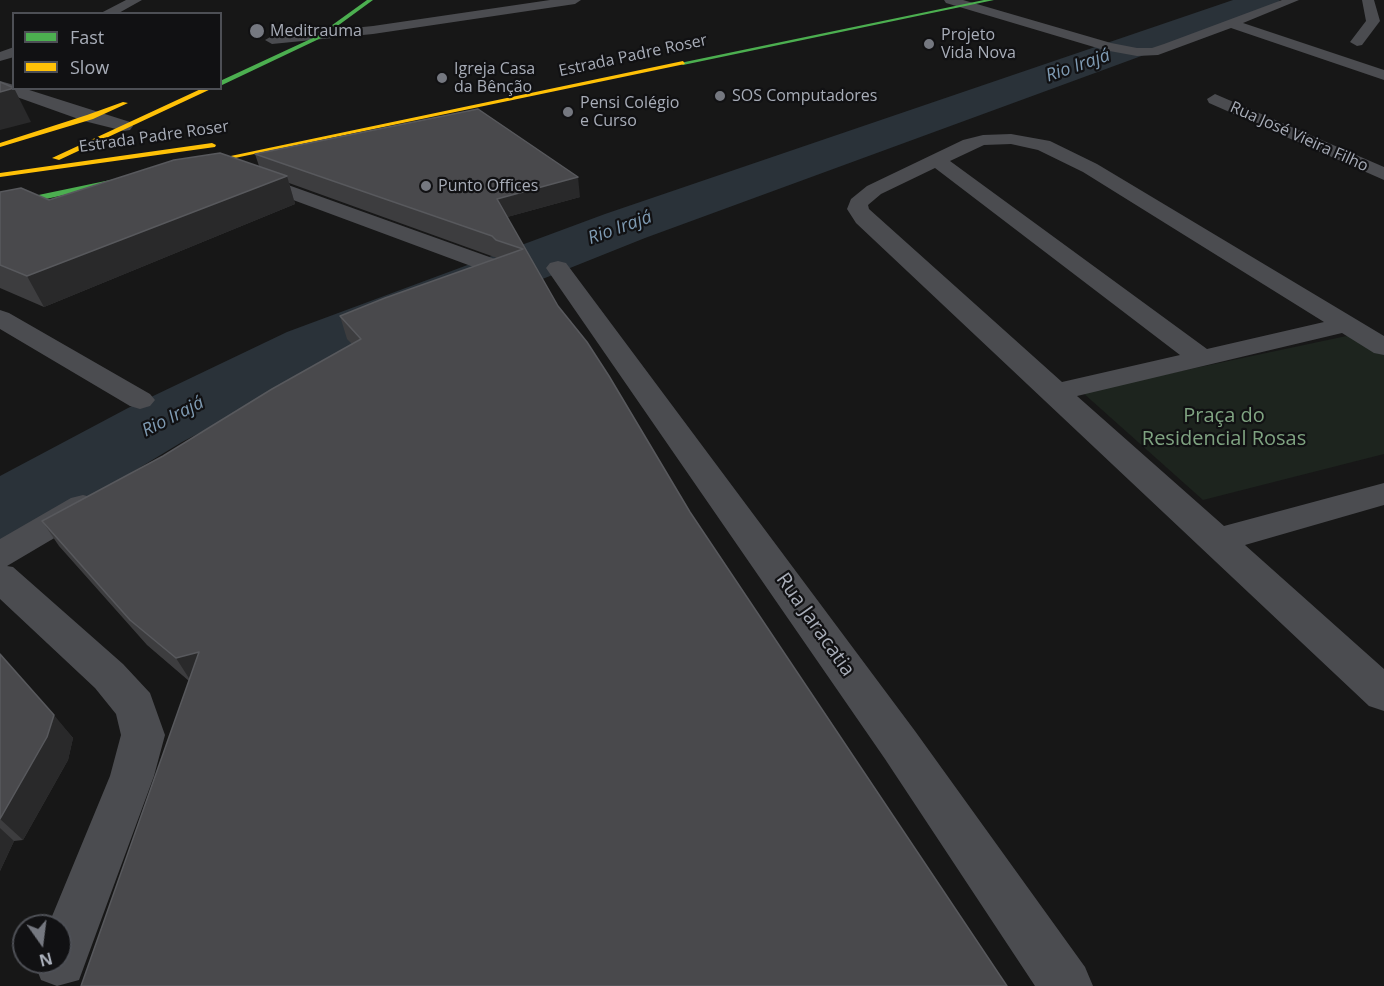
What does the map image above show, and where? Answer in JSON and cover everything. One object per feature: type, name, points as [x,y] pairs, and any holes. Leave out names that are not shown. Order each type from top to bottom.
[{"type":"main road","points":[[222,83],[319,37],[370,0]]},
{"type":"main road","name":"Estrada Padre Roser","points":[[0,175],[228,143],[949,0]]},
{"type":"main road","name":"Estrada Padre Roser","points":[[172,169],[991,0]]},
{"type":"main road","points":[[267,42],[299,24]]},
{"type":"main road","points":[[0,185],[205,90]]},
{"type":"main road","points":[[0,145],[90,117],[140,97]]},
{"type":"main road","points":[[124,126],[144,137],[173,145],[228,143]]},
{"type":"main road","name":"Estrada Padre Roser","points":[[0,206],[149,174]]},
{"type":"street","points":[[109,12],[136,0]]},
{"type":"street","points":[[267,42],[319,37],[575,0]]},
{"type":"street","points":[[949,0],[1127,51],[1153,52],[1293,0]]},
{"type":"street","points":[[1357,42],[1373,21],[1368,0]]},
{"type":"street","points":[[1232,24],[1384,75]]},
{"type":"street","points":[[0,86],[90,117],[124,126]]},
{"type":"street","name":"Rua José Vieira Filho","points":[[1215,99],[1384,174]]},
{"type":"street","points":[[1384,347],[1090,168],[1043,146],[1011,139],[983,140],[864,195],[858,202],[858,209],[864,218],[1057,392],[1384,694]]},
{"type":"street","points":[[936,160],[1202,358]]},
{"type":"street","points":[[207,162],[487,264]]},
{"type":"street","name":"Rua Jaracatia","points":[[558,268],[886,726],[1066,986]]},
{"type":"street","points":[[0,318],[140,400]]},
{"type":"street","points":[[1057,392],[1347,324]]},
{"type":"street","points":[[0,555],[103,494]]},
{"type":"street","points":[[1218,540],[1384,494]]},
{"type":"street","points":[[0,577],[109,676],[135,706],[143,735],[132,776],[72,930]]},
{"type":"green space","name":"Praça do Residencial Rosas","points":[[1356,334],[1384,351],[1384,454],[1203,500],[1082,392]]},
{"type":"building","points":[[0,82],[12,87],[12,89],[0,92]]},
{"type":"building","points":[[478,109],[578,177],[497,199],[558,306],[587,342],[609,376],[690,512],[1007,986],[81,986],[199,652],[176,658],[130,620],[42,521],[163,456],[272,389],[361,339],[340,316],[523,249],[496,240],[492,236],[255,154]]},
{"type":"building","points":[[220,153],[287,176],[27,276],[0,265],[0,192],[21,188],[49,200],[174,160]]},
{"type":"building","points":[[0,654],[54,715],[47,737],[0,819]]},
{"type":"waterway","name":"Rio Irajá","points":[[0,513],[155,425],[311,347],[625,226],[1264,0]]},
{"type":"traffic: fast","points":[[222,83],[319,37],[370,0]]},
{"type":"traffic: fast","points":[[683,63],[991,0]]},
{"type":"traffic: fast","points":[[0,206],[139,176]]},
{"type":"traffic: slow","points":[[187,166],[683,63]]},
{"type":"traffic: slow","points":[[56,158],[206,90]]},
{"type":"traffic: slow","points":[[0,145],[90,117],[125,103]]},
{"type":"traffic: slow","points":[[0,175],[212,145]]},
{"type":"place","name":"Meditrauma","points":[[257,31]]},
{"type":"place","name":"Projeto Vida Nova","points":[[929,44]]},
{"type":"place","name":"Igreja Casa da Bênção","points":[[442,78]]},
{"type":"place","name":"SOS Computadores","points":[[720,96]]},
{"type":"place","name":"Pensi Colégio e Curso","points":[[568,112]]},
{"type":"place","name":"Punto Offices","points":[[426,186]]}]
